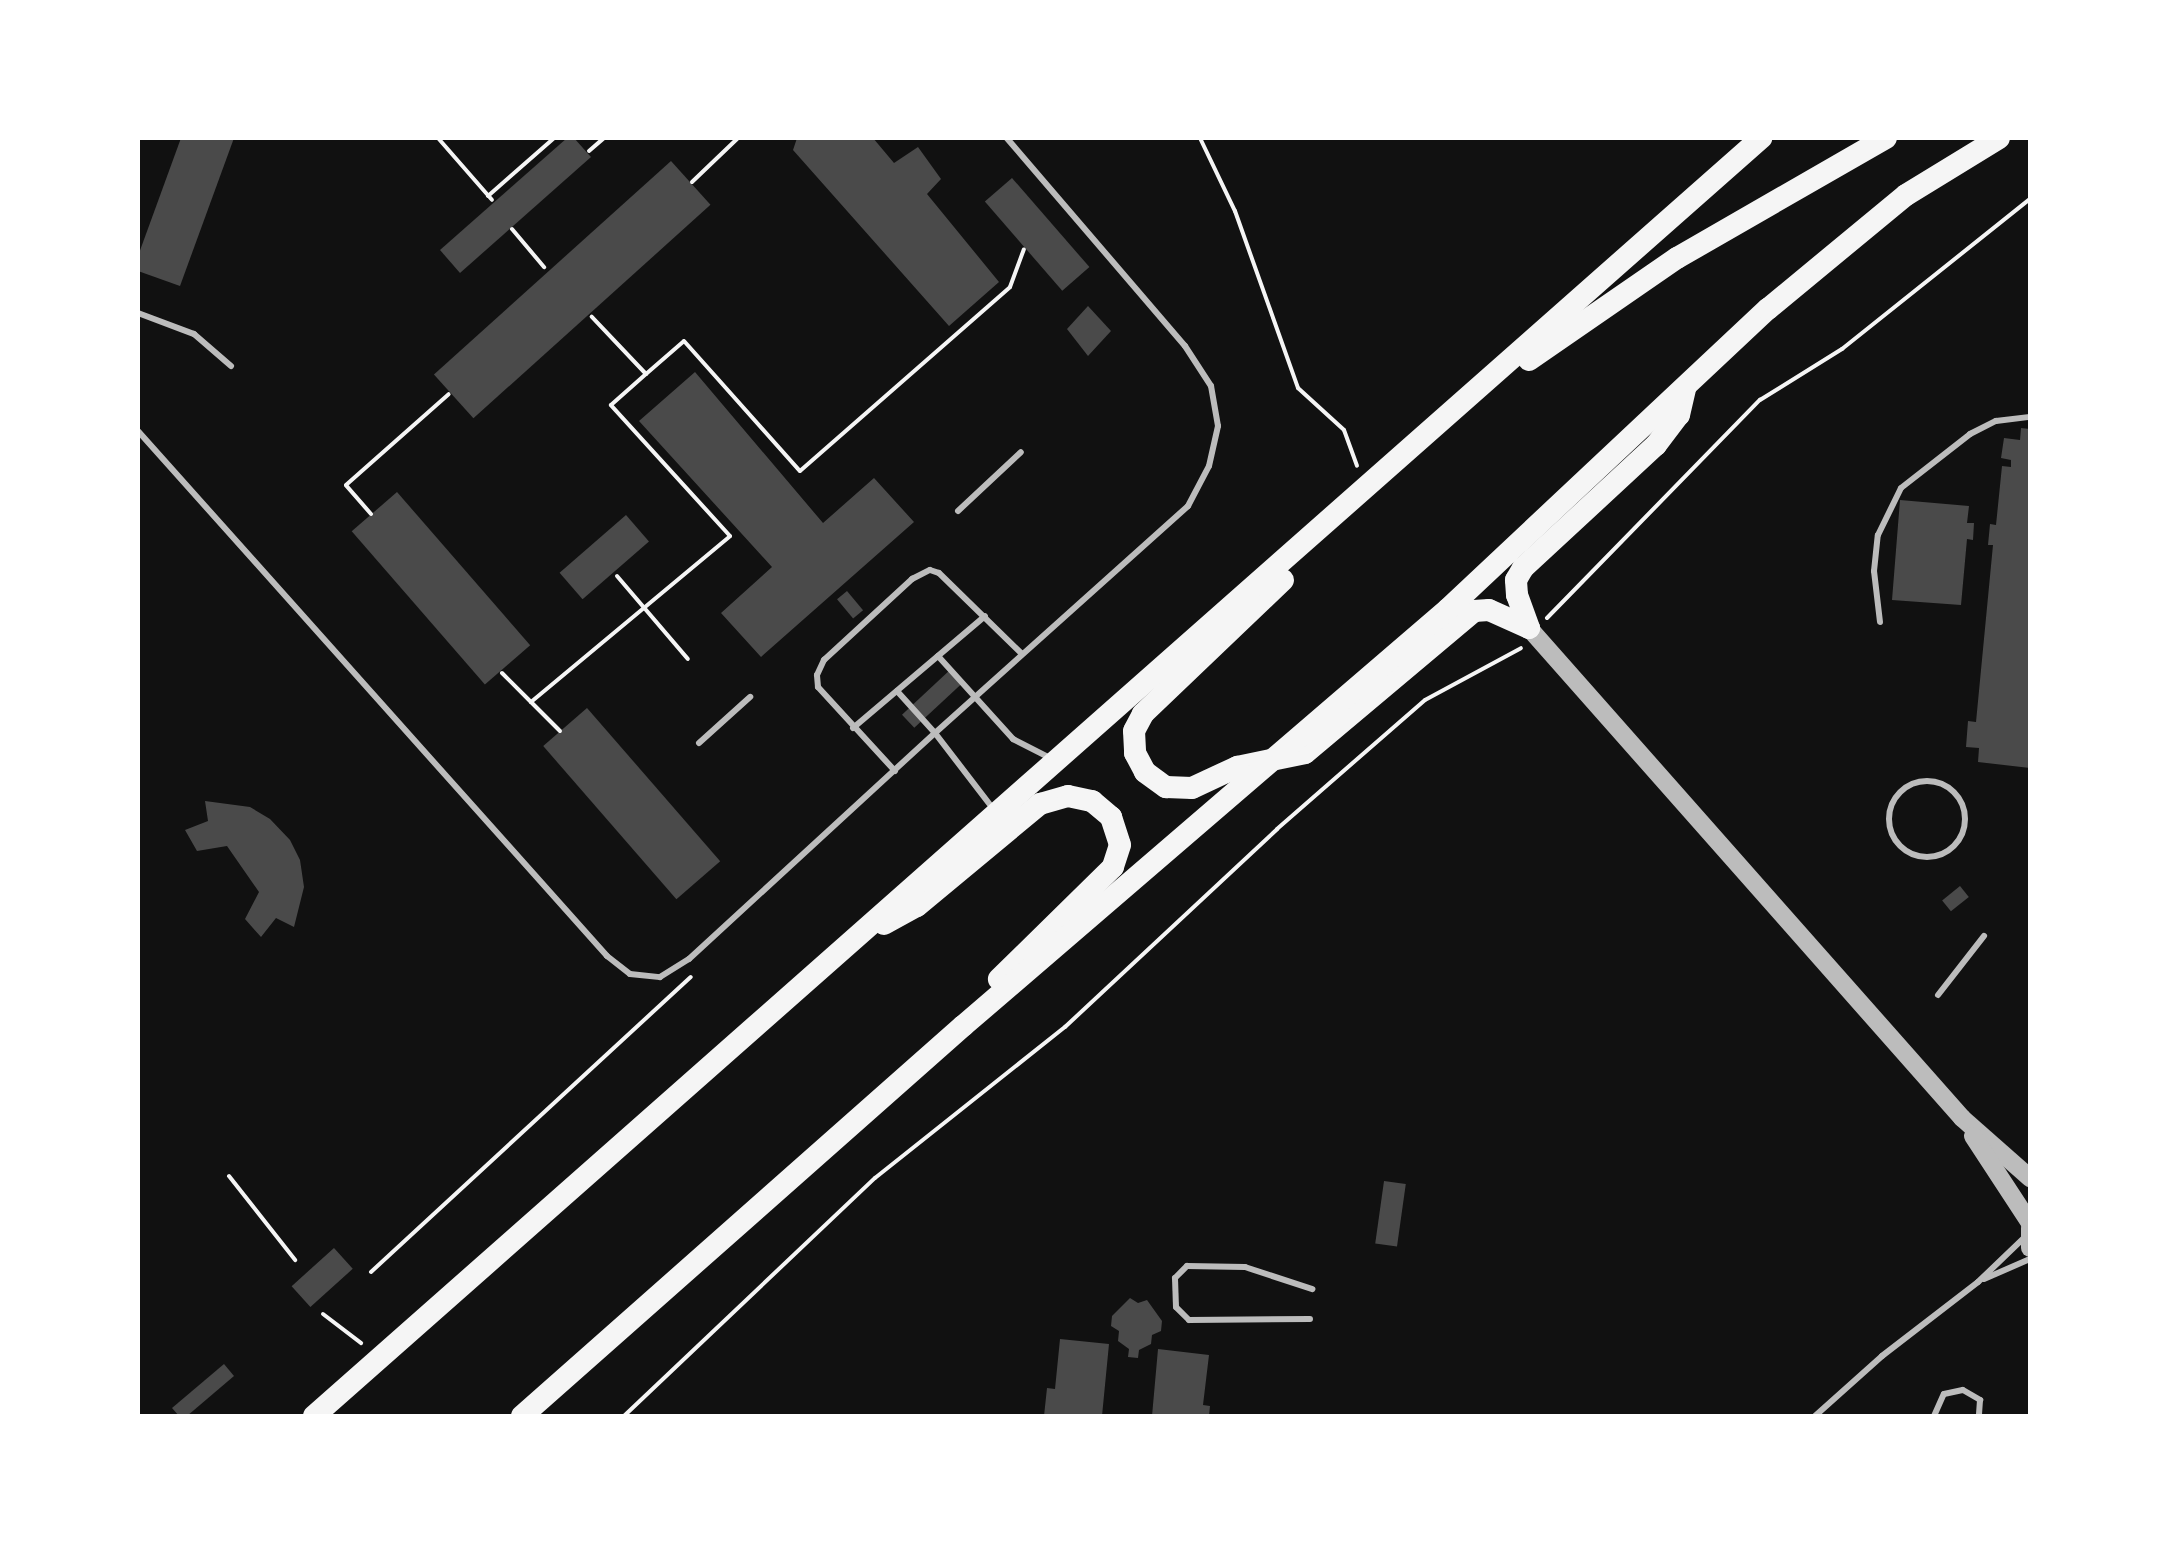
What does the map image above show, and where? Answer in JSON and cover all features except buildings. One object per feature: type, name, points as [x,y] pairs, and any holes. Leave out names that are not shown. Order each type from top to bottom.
[{"type":"highway","points":[[314,1416],[1762,138]]},
{"type":"highway","points":[[1452,411],[1676,258],[1886,138]]},
{"type":"highway","points":[[522,1416],[964,1026],[1492,569],[1768,309],[1906,195],[1998,138]]},
{"type":"highway","points":[[1531,632],[1517,595],[1516,580],[1523,568],[1656,446],[1679,416],[1685,387]]},
{"type":"highway","points":[[1297,550],[1288,574],[1272,593],[1162,692],[1134,731],[1134,753],[1145,772],[1166,787],[1192,788],[1237,767],[1305,754],[1474,610],[1488,610],[1531,632]]},
{"type":"highway","points":[[854,938],[917,906],[1040,804],[1068,796],[1092,801],[1111,818],[1120,846],[1113,867],[1016,959],[964,1026]]},
{"type":"street","points":[[1531,632],[1962,1118],[2030,1178]]},
{"type":"street","points":[[1962,1118],[2030,1228],[2030,1248]]},
{"type":"lane","points":[[138,432],[607,956],[630,974],[660,977],[689,959],[973,696],[1188,506],[1209,466],[1218,426],[1211,386],[1185,346],[1008,138]]},
{"type":"lane","points":[[138,312],[194,334],[231,366]]},
{"type":"lane","points":[[1880,622],[1874,570],[1878,535],[1901,488],[1970,434],[1996,421],[2030,417]]},
{"type":"lane","points":[[958,511],[1020,452]]},
{"type":"lane","points":[[895,771],[818,687],[817,674],[824,660],[912,579],[930,570],[939,573],[1022,654]]},
{"type":"lane","points":[[853,728],[985,616]]},
{"type":"lane","points":[[938,656],[1013,739],[1056,760]]},
{"type":"lane","points":[[897,692],[936,733],[996,812]]},
{"type":"lane","points":[[700,743],[750,697]]},
{"type":"lane","points":[[1931,781],[1943,785],[1961,802],[1964,827],[1960,839],[1940,855],[1916,856],[1905,850],[1890,830],[1891,805],[1907,786],[1931,781]]},
{"type":"lane","points":[[1938,994],[1984,936]]},
{"type":"lane","points":[[1816,1416],[1882,1356],[1978,1282],[2030,1228]]},
{"type":"lane","points":[[1978,1282],[2030,1259]]},
{"type":"lane","points":[[1310,1319],[1190,1320],[1176,1307],[1175,1278],[1194,1264],[1246,1266],[1312,1289]]},
{"type":"lane","points":[[1934,1416],[1944,1394],[1963,1390],[1980,1400],[1979,1416]]},
{"type":"path","points":[[438,138],[490,198],[554,138]]},
{"type":"path","points":[[589,150],[604,138]]},
{"type":"path","points":[[692,182],[738,138]]},
{"type":"path","points":[[1200,138],[1235,212],[1298,388],[1344,430],[1365,487]]},
{"type":"path","points":[[624,1416],[874,1178],[1065,1027],[1412,711],[1531,632],[1760,400],[1842,348],[2030,199]]},
{"type":"path","points":[[512,230],[544,267]]},
{"type":"path","points":[[531,702],[730,536],[610,405],[684,341],[800,471],[1010,287],[1024,249]]},
{"type":"path","points":[[592,317],[646,374]]},
{"type":"path","points":[[370,514],[346,485],[449,394]]},
{"type":"path","points":[[617,576],[688,660]]},
{"type":"path","points":[[502,673],[560,731]]},
{"type":"path","points":[[371,1272],[694,973]]},
{"type":"path","points":[[230,1176],[295,1260]]},
{"type":"path","points":[[323,1314],[381,1358]]}]
